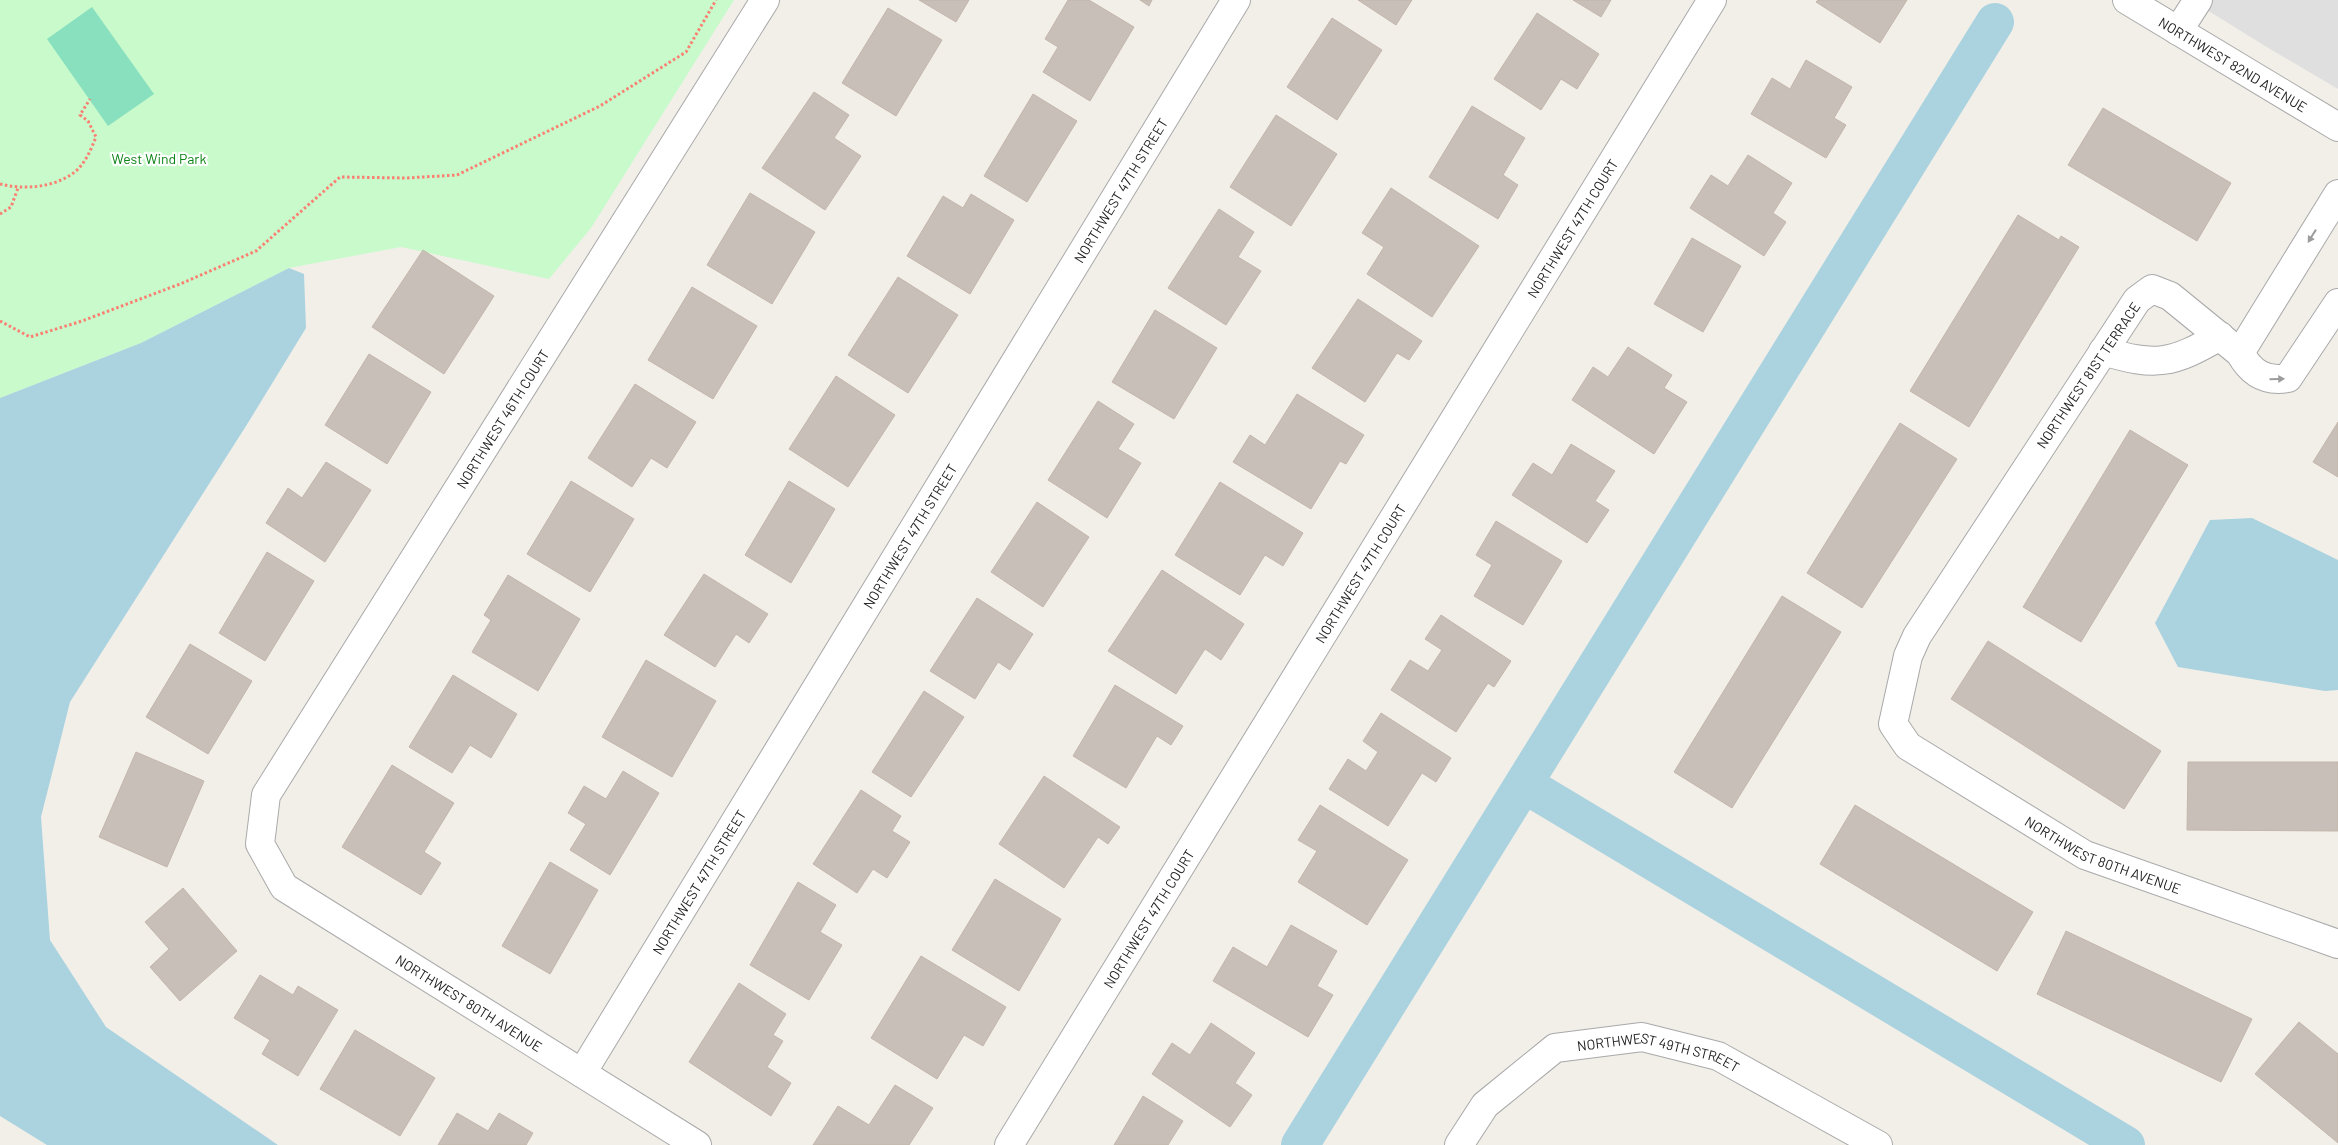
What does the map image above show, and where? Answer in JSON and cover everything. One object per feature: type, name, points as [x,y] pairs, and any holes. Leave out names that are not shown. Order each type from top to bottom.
[{"type":"street","name":"NORTHWEST 46TH COURT","points":[[260,844],[266,795],[764,0]]},
{"type":"street","name":"NORTHWEST 47TH STREET","points":[[582,1073],[1236,0]]},
{"type":"street","name":"NORTHWEST 47TH COURT","points":[[1009,1145],[1712,0]]},
{"type":"street","name":"NORTHWEST 82ND AVENUE","points":[[2127,0],[2338,127]]},
{"type":"street","points":[[2178,31],[2198,0]]},
{"type":"street","points":[[2102,352],[2135,361],[2174,359],[2194,351],[2230,345],[2338,194]]},
{"type":"street","name":"NORTHWEST 81ST TERRACE","points":[[1893,724],[1908,656],[1917,636],[2137,300],[2152,290],[2170,296],[2230,345]]},
{"type":"street","points":[[2230,345],[2246,366],[2262,376],[2272,381],[2288,378],[2338,303]]},
{"type":"street","name":"NORTHWEST 80TH AVENUE","points":[[1893,724],[1908,746],[2085,855],[2338,944]]},
{"type":"street","name":"NORTHWEST 80TH AVENUE","points":[[260,844],[284,887],[697,1145]]},
{"type":"street","name":"NORTHWEST 49TH STREET","points":[[1459,1145],[1485,1105],[1555,1048],[1642,1037],[1718,1056],[1878,1145]]},
{"type":"path","points":[[0,321],[30,337],[82,321],[180,284],[256,251],[340,177],[406,178],[457,175],[600,106],[686,52],[716,0]]},
{"type":"path","points":[[0,184],[18,188],[48,185],[75,171],[89,153],[96,137],[88,121],[80,115],[90,99]]},
{"type":"path","points":[[0,214],[11,208],[18,188]]},
{"type":"shaded area","points":[[2191,0],[2338,0],[2338,89],[2265,46]]},
{"type":"green space","name":"West Wind Park","points":[[0,0],[734,0],[591,228],[549,279],[401,247],[289,268],[141,343],[0,398]]},
{"type":"green space","points":[[92,7],[154,94],[108,126],[47,39]]},
{"type":"water","points":[[289,268],[304,274],[306,328],[246,426],[70,702],[41,817],[50,940],[106,1027],[278,1145],[47,1145],[0,1116],[0,398],[141,343]]},
{"type":"water","points":[[2252,518],[2338,560],[2338,690],[2325,691],[2178,667],[2155,623],[2210,520]]},
{"type":"building","points":[[919,0],[969,0],[956,22]]},
{"type":"building","points":[[1068,0],[1089,0],[1134,27],[1090,101],[1043,72],[1058,47],[1045,39]]},
{"type":"building","points":[[1140,0],[1152,0],[1149,6]]},
{"type":"building","points":[[1358,0],[1412,0],[1396,25]]},
{"type":"building","points":[[1573,0],[1611,0],[1601,17]]},
{"type":"building","points":[[1818,0],[1907,0],[1880,43],[1816,2]]},
{"type":"building","points":[[888,8],[942,40],[896,116],[842,83]]},
{"type":"building","points":[[1537,13],[1599,54],[1577,89],[1561,79],[1541,110],[1494,79]]},
{"type":"building","points":[[1332,18],[1382,50],[1337,120],[1287,87]]},
{"type":"building","points":[[1806,60],[1852,87],[1834,118],[1846,125],[1826,158],[1751,114],[1772,78],[1790,89]]},
{"type":"building","points":[[814,92],[849,115],[834,138],[861,156],[825,210],[762,168]]},
{"type":"building","points":[[1033,94],[1077,121],[1027,202],[984,176]]},
{"type":"building","points":[[1472,106],[1525,138],[1503,175],[1518,185],[1498,219],[1429,177]]},
{"type":"building","points":[[2103,108],[2231,183],[2197,241],[2068,165]]},
{"type":"building","points":[[1276,115],[1337,154],[1291,226],[1230,187]]},
{"type":"building","points":[[1748,155],[1792,183],[1773,213],[1786,222],[1764,256],[1690,208],[1711,175],[1728,186]]},
{"type":"building","points":[[1391,188],[1479,246],[1432,317],[1367,274],[1384,247],[1362,233]]},
{"type":"building","points":[[750,193],[815,232],[772,304],[707,265]]},
{"type":"building","points":[[971,194],[1014,220],[970,294],[907,256],[943,196],[963,208]]},
{"type":"building","points":[[1219,209],[1254,232],[1238,257],[1261,271],[1226,325],[1168,288]]},
{"type":"building","points":[[2018,215],[2059,240],[2061,236],[2079,247],[1969,427],[1910,391]]},
{"type":"building","points":[[1692,238],[1741,266],[1703,332],[1654,304]]},
{"type":"building","points":[[423,250],[494,296],[444,374],[372,327]]},
{"type":"building","points":[[898,277],[958,315],[908,393],[848,355]]},
{"type":"building","points":[[692,287],[757,326],[713,399],[648,360]]},
{"type":"building","points":[[1358,299],[1422,341],[1409,360],[1397,353],[1365,402],[1312,368]]},
{"type":"building","points":[[1155,310],[1217,348],[1174,419],[1112,382]]},
{"type":"building","points":[[1628,347],[1672,375],[1664,388],[1687,402],[1654,454],[1572,400],[1593,367],[1608,377]]},
{"type":"building","points":[[369,354],[431,392],[387,464],[325,425]]},
{"type":"building","points":[[836,376],[895,415],[848,487],[789,449]]},
{"type":"building","points":[[635,384],[696,422],[667,468],[651,458],[632,487],[588,458]]},
{"type":"building","points":[[1297,394],[1364,435],[1346,464],[1340,461],[1311,509],[1233,462],[1250,435],[1265,445]]},
{"type":"building","points":[[1098,401],[1134,424],[1118,449],[1141,463],[1107,518],[1048,480]]},
{"type":"building","points":[[2338,422],[2338,477],[2313,462]]},
{"type":"building","points":[[1900,423],[1957,459],[1862,608],[1807,573]]},
{"type":"building","points":[[2130,430],[2188,465],[2081,642],[2023,607]]},
{"type":"building","points":[[1571,444],[1615,471],[1595,501],[1609,510],[1587,543],[1512,495],[1533,463],[1552,475]]},
{"type":"building","points":[[326,462],[371,490],[325,562],[266,523],[288,488],[302,498]]},
{"type":"building","points":[[571,481],[634,519],[590,592],[527,554]]},
{"type":"building","points":[[789,481],[835,509],[791,583],[745,555]]},
{"type":"building","points":[[1220,482],[1303,533],[1283,566],[1265,555],[1240,595],[1175,555]]},
{"type":"building","points":[[1037,502],[1089,537],[1043,607],[991,572]]},
{"type":"building","points":[[1496,521],[1562,561],[1523,625],[1474,596],[1492,565],[1476,555]]},
{"type":"building","points":[[267,552],[314,581],[265,661],[219,633]]},
{"type":"building","points":[[1162,570],[1244,624],[1221,660],[1205,649],[1176,694],[1108,651]]},
{"type":"building","points":[[704,574],[768,614],[749,643],[736,634],[715,667],[664,635]]},
{"type":"building","points":[[508,575],[580,619],[538,691],[472,652],[491,620],[484,615]]},
{"type":"building","points":[[1782,596],[1841,632],[1732,808],[1674,772]]},
{"type":"building","points":[[977,598],[1033,634],[1010,670],[998,662],[975,699],[930,671]]},
{"type":"building","points":[[1441,615],[1511,661],[1494,687],[1488,683],[1456,732],[1391,690],[1410,660],[1428,671],[1442,650],[1425,639]]},
{"type":"building","points":[[1988,641],[2161,751],[2124,809],[1951,699]]},
{"type":"building","points":[[190,644],[252,681],[208,754],[146,717]]},
{"type":"building","points":[[646,660],[716,701],[672,777],[602,737]]},
{"type":"building","points":[[453,675],[517,714],[491,758],[470,745],[452,773],[409,747]]},
{"type":"building","points":[[1115,685],[1183,726],[1171,745],[1157,736],[1126,788],[1073,756]]},
{"type":"building","points":[[924,691],[964,717],[911,797],[872,772]]},
{"type":"building","points":[[1381,713],[1451,758],[1436,782],[1422,773],[1388,826],[1329,789],[1348,759],[1366,771],[1378,752],[1363,741]]},
{"type":"building","points":[[136,752],[204,781],[167,867],[99,837]]},
{"type":"building","points":[[2188,762],[2338,762],[2338,831],[2187,830]]},
{"type":"building","points":[[392,765],[454,803],[424,852],[441,863],[421,895],[342,847]]},
{"type":"building","points":[[623,771],[659,793],[610,875],[570,850],[586,824],[568,813],[584,786],[606,799]]},
{"type":"building","points":[[1044,776],[1120,827],[1108,844],[1098,837],[1064,888],[999,844]]},
{"type":"building","points":[[861,790],[901,816],[892,831],[910,842],[887,878],[873,869],[857,893],[813,864]]},
{"type":"building","points":[[1320,805],[1408,860],[1367,925],[1298,882],[1317,851],[1298,840]]},
{"type":"building","points":[[1855,805],[2033,912],[1997,971],[1820,864]]},
{"type":"building","points":[[550,862],[598,890],[550,974],[502,946]]},
{"type":"building","points":[[995,879],[1061,919],[1019,991],[952,950]]},
{"type":"building","points":[[798,882],[836,905],[820,932],[842,945],[809,1000],[750,965]]},
{"type":"building","points":[[183,888],[237,951],[180,1001],[150,967],[169,949],[145,922]]},
{"type":"building","points":[[1291,925],[1337,951],[1317,986],[1333,995],[1308,1037],[1213,981],[1233,947],[1267,967]]},
{"type":"building","points":[[2066,931],[2252,1019],[2221,1082],[2037,994]]},
{"type":"building","points":[[921,956],[1006,1007],[983,1046],[964,1035],[937,1079],[871,1038]]},
{"type":"building","points":[[260,975],[293,995],[298,986],[338,1010],[298,1076],[262,1054],[270,1040],[234,1018]]},
{"type":"building","points":[[739,983],[786,1014],[773,1035],[783,1041],[767,1067],[791,1083],[771,1116],[689,1062]]},
{"type":"building","points":[[2299,1022],[2338,1054],[2338,1143],[2255,1074]]},
{"type":"building","points":[[1211,1023],[1255,1053],[1235,1083],[1252,1095],[1230,1127],[1152,1074],[1172,1043],[1190,1055]]},
{"type":"building","points":[[355,1030],[435,1078],[400,1136],[320,1089]]},
{"type":"building","points":[[895,1085],[933,1108],[909,1145],[813,1145],[838,1106],[869,1125]]},
{"type":"building","points":[[1143,1096],[1183,1121],[1168,1145],[1114,1145]]},
{"type":"building","points":[[457,1113],[488,1131],[499,1113],[533,1133],[526,1145],[438,1145]]},
{"type":"waterway","points":[[1300,1145],[1995,22]]},
{"type":"waterway","points":[[1524,784],[2126,1145]]}]
